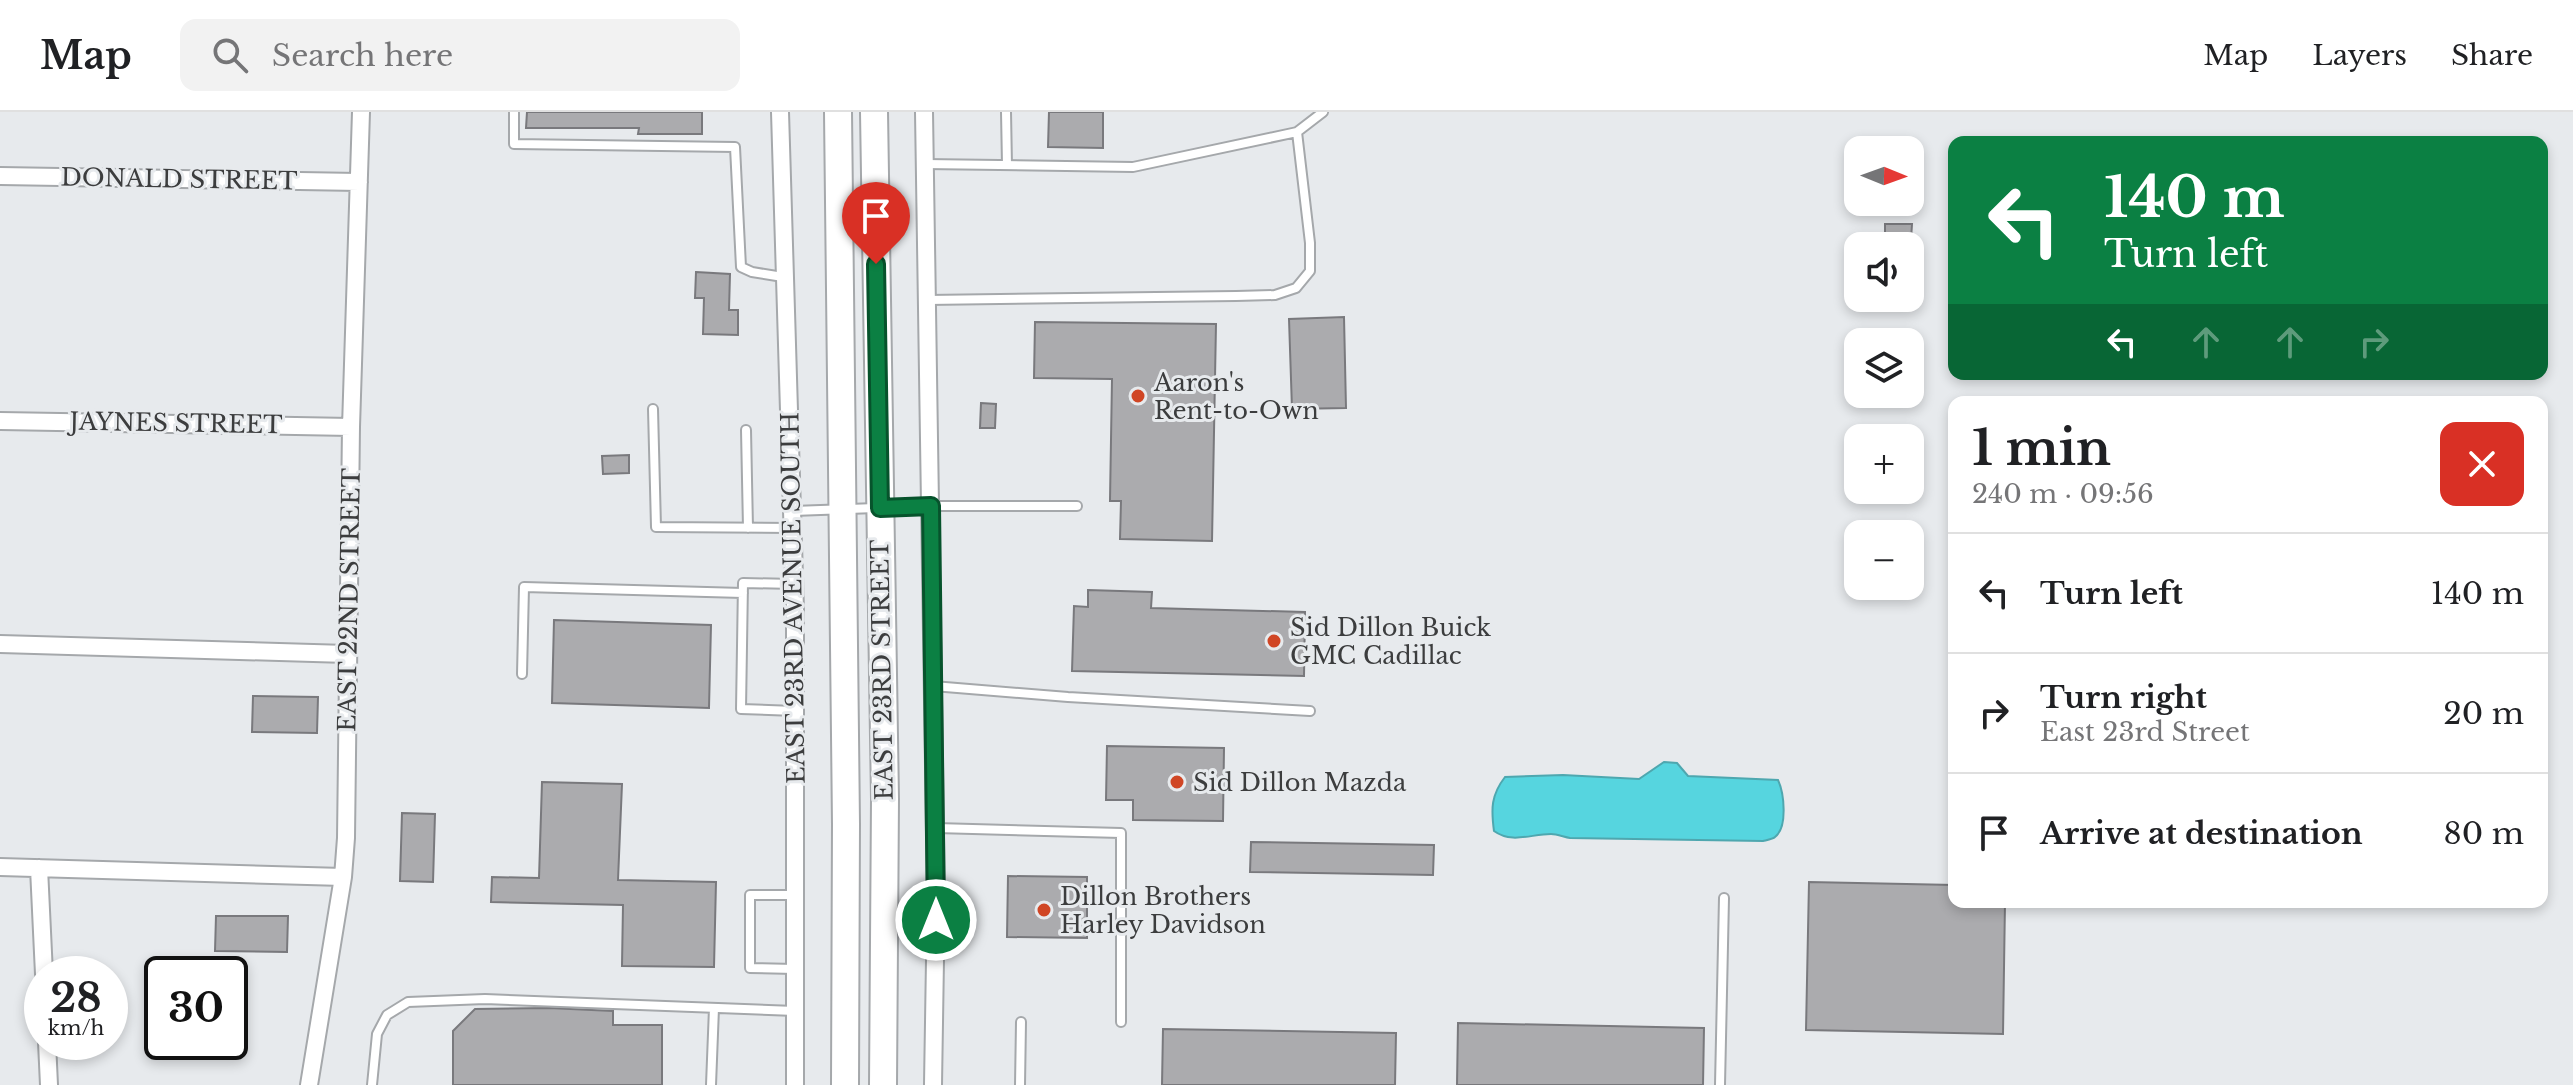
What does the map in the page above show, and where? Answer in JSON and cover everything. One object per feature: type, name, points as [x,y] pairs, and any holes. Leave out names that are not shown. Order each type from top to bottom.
[{"type":"main road","name":"EAST 23RD STREET","points":[[838,112],[846,887],[845,1085]]},
{"type":"main road","name":"EAST 23RD STREET","points":[[874,112],[885,799],[883,1085]]},
{"type":"street","name":"EAST 22ND STREET","points":[[309,1085],[343,877],[346,838],[351,427],[361,112]]},
{"type":"street","name":"EAST 23RD AVENUE SOUTH","points":[[780,112],[796,711],[795,1085]]},
{"type":"street","points":[[924,112],[935,828],[933,1085]]},
{"type":"street","name":"DONALD STREET","points":[[0,176],[359,182]]},
{"type":"street","name":"JAYNES STREET","points":[[0,421],[351,427]]},
{"type":"street","points":[[0,644],[347,654]]},
{"type":"street","points":[[0,867],[343,877]]},
{"type":"street","points":[[39,868],[43,956]]},
{"type":"street","points":[[48,1060],[49,1085]]},
{"type":"lane","points":[[514,112],[514,144],[735,147],[741,267],[783,277]]},
{"type":"lane","points":[[1006,112],[1007,165]]},
{"type":"lane","points":[[925,164],[1133,167],[1297,132],[1323,112]]},
{"type":"lane","points":[[927,300],[1275,295],[1296,288],[1310,271],[1310,243],[1297,132]]},
{"type":"lane","points":[[653,409],[656,527],[748,528],[842,509],[1077,506]]},
{"type":"lane","points":[[746,430],[748,528]]},
{"type":"lane","points":[[794,584],[743,583],[741,709],[796,711]]},
{"type":"lane","points":[[522,674],[524,587],[743,593]]},
{"type":"lane","points":[[933,686],[1310,711]]},
{"type":"lane","points":[[935,828],[1121,833],[1121,1022]]},
{"type":"lane","points":[[796,895],[750,895],[750,968],[796,969]]},
{"type":"lane","points":[[1720,1085],[1724,898]]},
{"type":"lane","points":[[372,1085],[377,1034],[387,1015],[408,1002],[485,999],[795,1011]]},
{"type":"lane","points":[[711,1085],[714,1008]]},
{"type":"lane","points":[[1020,1085],[1021,1022]]},
{"type":"water","points":[[1664,762],[1677,763],[1688,776],[1778,780],[1784,810],[1779,832],[1774,838],[1763,841],[1570,838],[1551,834],[1515,838],[1494,831],[1493,802],[1505,777],[1563,775],[1639,779]]},
{"type":"building","points":[[527,112],[702,112],[702,134],[638,134],[639,128],[526,128]]},
{"type":"building","points":[[1049,112],[1103,112],[1103,148],[1048,147]]},
{"type":"building","points":[[1885,224],[1912,224],[1912,232],[1885,232]]},
{"type":"building","points":[[696,272],[730,274],[729,310],[738,310],[738,335],[703,334],[704,298],[695,298]]},
{"type":"building","points":[[1344,317],[1346,408],[1292,409],[1289,319]]},
{"type":"building","points":[[1035,322],[1216,324],[1212,541],[1120,539],[1121,501],[1110,501],[1112,379],[1034,378]]},
{"type":"building","points":[[981,403],[996,404],[995,428],[980,428]]},
{"type":"building","points":[[629,455],[629,473],[603,474],[602,456]]},
{"type":"building","points":[[1088,590],[1152,592],[1151,608],[1305,612],[1304,676],[1072,671],[1074,606],[1088,607]]},
{"type":"building","points":[[554,620],[711,625],[709,708],[552,703]]},
{"type":"building","points":[[253,696],[318,697],[317,733],[252,732]]},
{"type":"building","points":[[1107,746],[1224,748],[1223,821],[1133,820],[1133,800],[1106,800]]},
{"type":"building","points":[[542,782],[622,784],[618,880],[716,882],[714,967],[622,966],[623,905],[491,902],[492,877],[539,878]]},
{"type":"building","points":[[402,813],[435,814],[433,882],[400,881]]},
{"type":"building","points":[[1251,842],[1434,845],[1433,875],[1250,872]]},
{"type":"building","points":[[1008,876],[1087,877],[1087,938],[1007,937]]},
{"type":"building","points":[[1809,882],[1948,885],[1948,908],[2005,908],[2003,1034],[1806,1030]]},
{"type":"building","points":[[216,916],[288,916],[287,952],[215,951]]},
{"type":"building","points":[[475,1009],[613,1011],[613,1025],[662,1025],[662,1085],[453,1085],[453,1031]]},
{"type":"building","points":[[1458,1023],[1704,1028],[1703,1085],[1457,1085]]},
{"type":"building","points":[[1163,1029],[1396,1033],[1395,1085],[1162,1085]]},
{"type":"place","name":"Aaron's Rent-to-Own","points":[[1138,396]]},
{"type":"place","name":"Sid Dillon Buick GMC Cadillac","points":[[1274,641]]},
{"type":"place","name":"Sid Dillon Mazda","points":[[1177,782]]},
{"type":"place","name":"Dillon Brothers Harley Davidson","points":[[1044,910]]},
{"type":"route","points":[[876,264],[880,508],[931,506],[936,920]]}]
